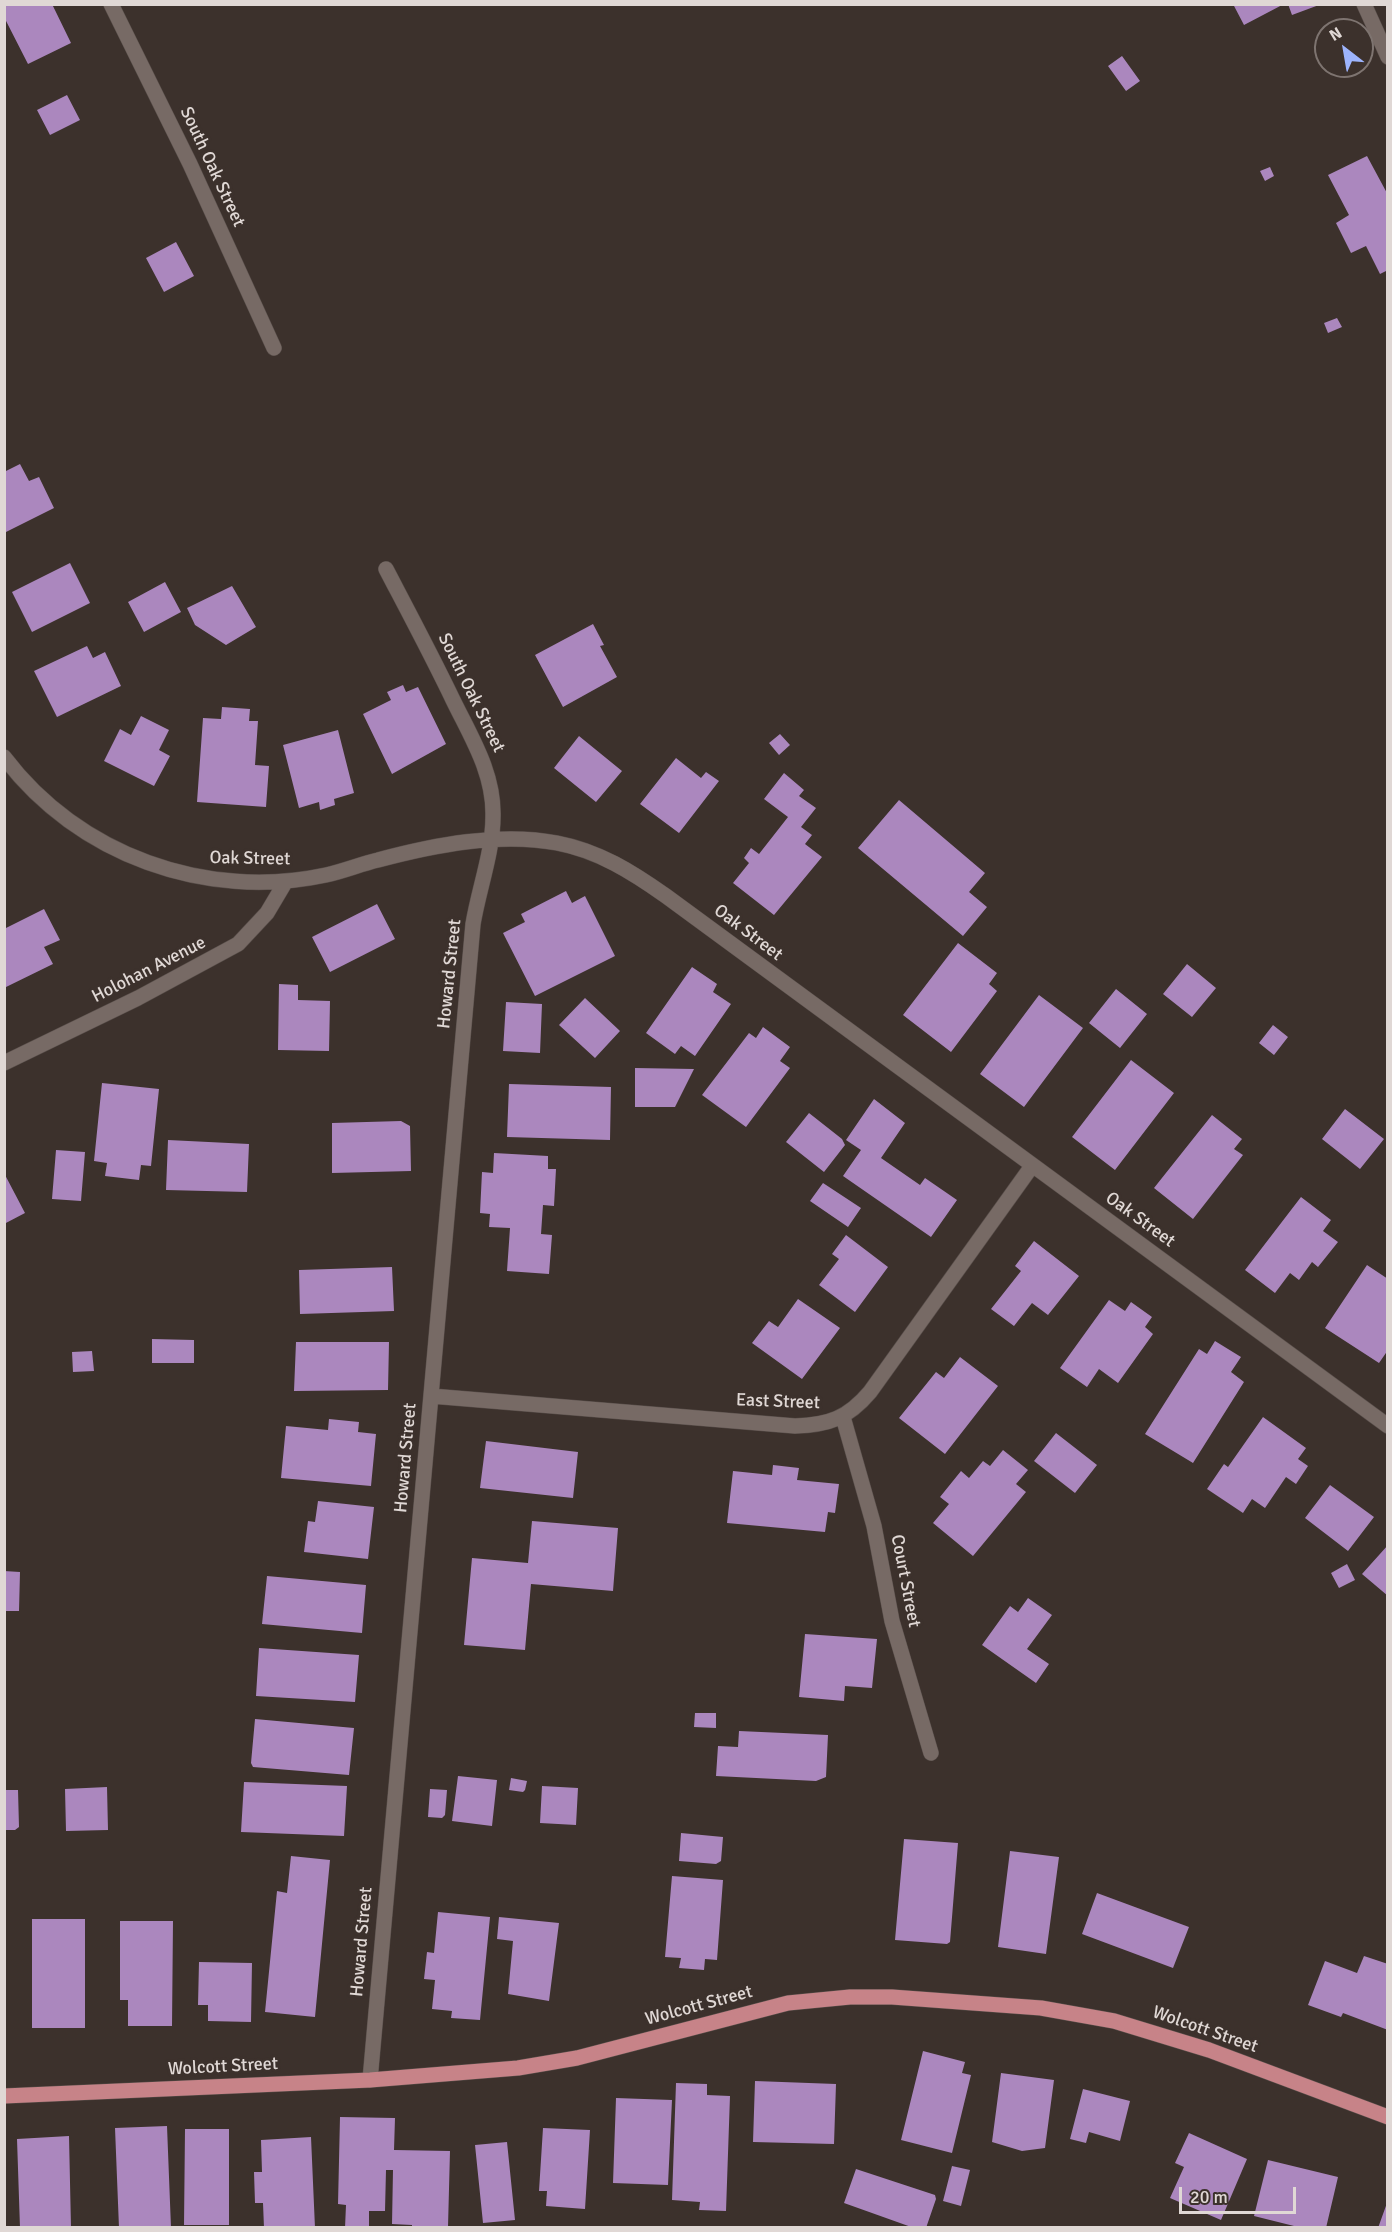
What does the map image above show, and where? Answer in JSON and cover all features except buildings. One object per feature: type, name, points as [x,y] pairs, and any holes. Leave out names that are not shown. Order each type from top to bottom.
[{"type":"main road","name":"Wolcott Street","points":[[4,2096],[370,2080],[518,2068],[577,2058],[788,2004],[850,1997],[892,1997],[1041,2008],[1114,2021],[1209,2050],[1388,2117]]},
{"type":"street","name":"South Oak Street","points":[[111,4],[190,164],[274,348]]},
{"type":"street","points":[[1364,4],[1388,57]]},
{"type":"street","name":"South Oak Street","points":[[386,570],[420,632],[482,759],[493,802],[491,841]]},
{"type":"street","name":"Oak Street","points":[[4,757],[36,793],[60,814],[100,840],[130,856],[165,869],[210,880],[286,881],[328,874],[413,851],[491,841],[534,840],[564,844],[593,853],[630,871],[1388,1426]]},
{"type":"street","name":"Howard Street","points":[[370,2080],[473,924],[491,841]]},
{"type":"street","name":"Holohan Avenue","points":[[4,1063],[138,998],[238,945],[267,913],[286,881]]},
{"type":"street","name":"East Street","points":[[431,1396],[795,1426],[819,1425],[843,1417],[870,1392],[1032,1166]]},
{"type":"street","name":"Court Street","points":[[843,1417],[874,1526],[892,1621],[931,1753]]}]
